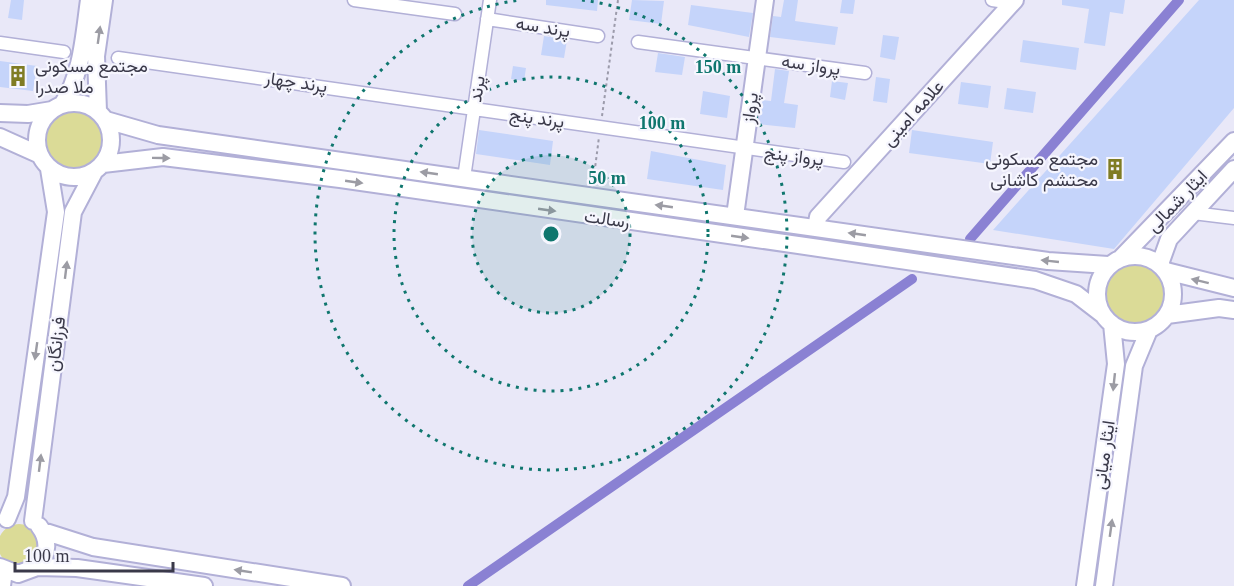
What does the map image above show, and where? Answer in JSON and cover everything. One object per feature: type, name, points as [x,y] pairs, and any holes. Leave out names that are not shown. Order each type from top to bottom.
[{"type":"street","points":[[45,162],[36,139],[38,128],[69,93],[81,54],[88,0]]},
{"type":"street","points":[[0,137],[45,162],[59,175],[75,178],[99,168],[112,143],[102,116],[96,56],[104,0]]},
{"type":"street","points":[[354,0],[455,14]]},
{"type":"street","name":"پرند","points":[[464,178],[490,0]]},
{"type":"street","name":"پرواز","points":[[735,216],[765,0]]},
{"type":"street","points":[[992,0],[1014,2]]},
{"type":"street","name":"علامه امینی","points":[[816,228],[818,218],[1014,2]]},
{"type":"street","name":"پرند سه","points":[[488,19],[598,36]]},
{"type":"street","points":[[0,42],[64,52]]},
{"type":"street","name":"پرواز سه","points":[[638,42],[865,73]]},
{"type":"street","name":"پرند چهار","points":[[118,58],[474,109]]},
{"type":"street","points":[[0,113],[28,114],[87,105],[102,116]]},
{"type":"street","name":"پرند پنج","points":[[474,109],[744,149]]},
{"type":"street","name":"رسالت","points":[[102,116],[158,135],[1048,261],[1114,262]]},
{"type":"street","name":"ایثار شمالی","points":[[1114,262],[1234,141]]},
{"type":"street","name":"پرواز پنج","points":[[744,149],[844,162]]},
{"type":"street","name":"رسالت","points":[[99,168],[162,157],[340,179],[1024,279],[1076,294],[1107,319]]},
{"type":"street","name":"فرزانگان","points":[[2,522],[16,497],[56,212],[45,162]]},
{"type":"street","name":"فرزانگان","points":[[37,567],[46,550],[38,526],[73,212],[99,168]]},
{"type":"street","name":"ایثار شمالی","points":[[1163,268],[1169,239],[1234,169]]},
{"type":"street","points":[[1193,213],[1234,218]]},
{"type":"street","points":[[1234,288],[1163,268],[1139,257],[1114,262],[1097,289],[1107,319],[1123,330],[1136,332],[1149,330],[1167,315],[1219,308],[1234,310]]},
{"type":"street","points":[[1163,268],[1173,293],[1167,315]]},
{"type":"street","name":"ایثار میانی","points":[[1085,586],[1116,364],[1107,319]]},
{"type":"street","name":"ایثار میانی","points":[[1104,586],[1134,366],[1149,330]]},
{"type":"street","points":[[2,522],[20,517],[93,547],[342,586]]},
{"type":"street","points":[[8,577],[37,567],[77,568],[204,586]]},
{"type":"path","points":[[591,196],[618,0]]},
{"type":"green space","points":[[74,109],[92,115],[100,123],[106,141],[100,159],[92,167],[74,173],[56,167],[48,159],[42,141],[48,123],[56,115]]},
{"type":"green space","points":[[1129,264],[1141,264],[1152,269],[1160,277],[1165,294],[1163,306],[1152,319],[1141,324],[1129,324],[1118,319],[1110,311],[1105,300],[1105,288],[1110,277],[1118,269]]},
{"type":"green space","points":[[19,524],[34,530],[40,545],[34,560],[19,566],[4,560],[-2,545],[4,530]]},
{"type":"building","points":[[11,0],[24,0],[22,20],[8,18]]},
{"type":"building","points":[[546,0],[598,0],[597,11],[546,5]]},
{"type":"building","points":[[632,0],[664,1],[661,24],[629,20]]},
{"type":"building","points":[[784,0],[798,0],[795,21],[838,27],[835,45],[770,37],[773,16],[781,17]]},
{"type":"building","points":[[842,0],[855,0],[853,14],[840,13]]},
{"type":"building","points":[[1062,0],[1125,0],[1123,14],[1110,12],[1105,46],[1084,43],[1089,9],[1062,5]]},
{"type":"building","name":"مجتمع مسکونی محتشم کاشانی","points":[[1199,0],[1234,0],[1234,108],[1114,249],[993,230]]},
{"type":"building","points":[[691,5],[753,13],[749,37],[688,25]]},
{"type":"building","points":[[883,35],[899,37],[895,60],[880,57]]},
{"type":"building","points":[[544,36],[567,40],[564,58],[541,55]]},
{"type":"building","points":[[1023,40],[1079,48],[1076,70],[1020,62]]},
{"type":"building","points":[[658,53],[685,57],[682,75],[655,72]]},
{"type":"building","name":"مجتمع مسکونی ملا صدرا","points":[[0,61],[37,66],[33,91],[0,87]]},
{"type":"building","points":[[513,66],[526,68],[524,81],[511,79]]},
{"type":"building","points":[[775,69],[789,71],[784,103],[798,105],[795,128],[758,124],[762,100],[771,101]]},
{"type":"building","points":[[876,77],[890,79],[887,103],[873,101]]},
{"type":"building","points":[[832,81],[848,83],[845,100],[830,97]]},
{"type":"building","points":[[961,82],[991,86],[988,108],[958,104]]},
{"type":"building","points":[[1007,88],[1036,92],[1033,113],[1004,109]]},
{"type":"building","points":[[703,91],[730,96],[727,118],[700,114]]},
{"type":"building","points":[[479,130],[553,141],[550,165],[476,154]]},
{"type":"building","points":[[912,130],[993,142],[990,164],[909,153]]},
{"type":"building","points":[[651,151],[726,165],[723,190],[647,179]]},
{"type":"waterway","points":[[970,239],[1179,0]]},
{"type":"waterway","points":[[468,586],[912,279]]},
{"type":"place","name":"مجتمع مسکونی ملا صدرا","points":[[18,76]]},
{"type":"place","name":"مجتمع مسکونی محتشم کاشانی","points":[[1115,169]]}]
